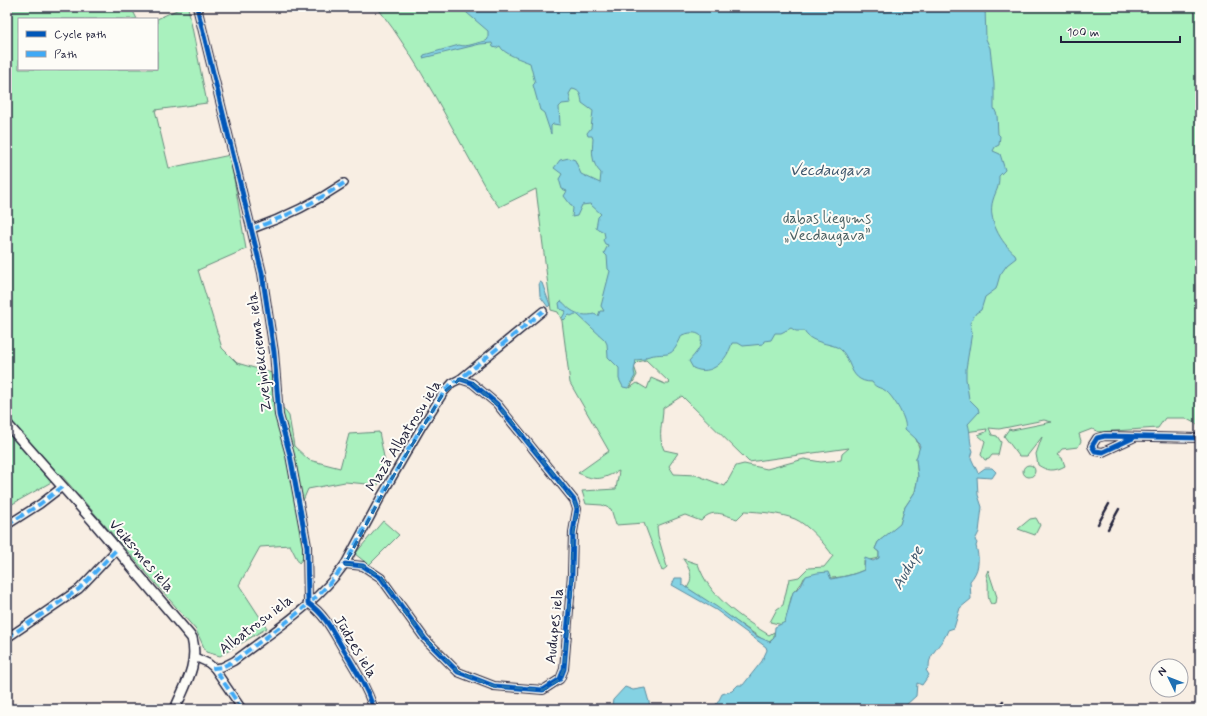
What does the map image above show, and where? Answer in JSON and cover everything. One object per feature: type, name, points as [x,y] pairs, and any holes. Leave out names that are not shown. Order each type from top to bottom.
[{"type":"main road","name":"Veiksmes iela","points":[[7,424],[186,630],[192,638],[195,657]]},
{"type":"main road","points":[[175,709],[193,667],[195,657]]},
{"type":"street","name":"Zvejniekciema iela","points":[[197,7],[262,273],[272,339],[279,415],[290,455],[307,546],[308,603]]},
{"type":"street","points":[[252,229],[269,223],[306,205],[344,183]]},
{"type":"street","name":"Mazā Albatrosu iela","points":[[345,564],[420,430],[444,392],[452,383],[543,311]]},
{"type":"street","name":"Audupes iela","points":[[345,564],[363,566],[381,578],[425,639],[458,672],[494,686],[522,689],[543,690],[553,685],[560,679],[564,669],[572,574],[573,532],[577,509],[574,500],[497,404],[472,384],[460,378]]},
{"type":"street","points":[[1133,438],[1104,452],[1095,451],[1092,446],[1097,438],[1105,436],[1120,435],[1133,438],[1200,438]]},
{"type":"street","points":[[7,525],[40,504],[62,487]]},
{"type":"street","points":[[7,638],[79,589],[117,549]]},
{"type":"street","name":"Albatrosu iela","points":[[214,668],[222,667],[234,661],[308,603],[335,578],[345,564]]},
{"type":"street","name":"Jūdzes iela","points":[[308,603],[317,609],[328,623],[357,670],[374,709]]},
{"type":"street","points":[[195,657],[208,663],[214,668],[242,709]]},
{"type":"highlighted area","points":[[460,379],[472,383],[497,404],[574,500],[577,509],[573,532],[572,574],[564,669],[560,679],[543,690],[522,689],[494,686],[458,672],[425,639],[381,578],[363,566],[345,564],[382,495],[444,392]]},
{"type":"green space","points":[[7,7],[131,7],[136,18],[18,18],[18,70],[158,70],[158,19],[183,7],[188,7],[207,103],[155,110],[169,168],[230,155],[246,249],[198,270],[222,348],[237,363],[272,373],[274,396],[289,416],[294,446],[309,460],[340,468],[349,434],[379,432],[386,467],[378,485],[345,482],[308,489],[298,512],[305,556],[299,563],[290,545],[260,547],[239,585],[267,628],[220,656],[206,652],[196,630],[62,476],[7,507]]},
{"type":"green space","name":"dabas liegums „Vecdaugava”","points":[[377,7],[1200,7],[1200,426],[1185,418],[1165,418],[1158,428],[1099,432],[1092,429],[1079,434],[1081,441],[1078,447],[1062,449],[1057,455],[1062,458],[1065,466],[1054,470],[1044,469],[1038,465],[1036,454],[1042,437],[1027,456],[1019,456],[1004,436],[1009,429],[1012,430],[1052,422],[1044,420],[999,429],[989,428],[992,435],[997,436],[1001,442],[998,455],[992,455],[989,459],[985,460],[981,455],[985,441],[978,435],[986,432],[987,429],[916,439],[920,450],[916,459],[918,477],[915,492],[905,507],[900,525],[878,542],[875,549],[879,552],[879,558],[864,561],[864,570],[842,577],[804,578],[793,593],[787,617],[783,625],[770,622],[777,609],[783,605],[789,579],[799,577],[808,568],[824,567],[833,556],[816,535],[805,525],[795,519],[777,514],[745,511],[737,519],[718,513],[713,513],[709,514],[701,521],[685,515],[657,526],[658,536],[667,567],[662,571],[644,523],[616,525],[611,509],[602,505],[586,504],[582,491],[616,489],[619,471],[603,478],[590,478],[578,473],[609,451],[570,383],[562,321],[558,312],[551,310],[536,189],[499,207],[488,192],[436,97],[393,28]],"holes":[[[646,360],[670,383],[665,384],[651,378],[647,389],[637,383],[630,388],[637,375],[634,366],[638,362]],[[682,396],[749,462],[849,448],[842,454],[841,460],[821,462],[804,459],[767,469],[744,464],[736,466],[725,486],[696,475],[674,474],[669,466],[678,453],[664,450],[662,445],[661,434],[663,408]]]},
{"type":"green space","points":[[1027,465],[1031,465],[1035,471],[1031,477],[1027,477],[1023,473],[1023,469]]},
{"type":"green space","points":[[1036,518],[1040,525],[1035,535],[1018,529],[1030,519]]},
{"type":"green space","points":[[383,521],[399,535],[369,565],[355,554]]},
{"type":"green space","points":[[683,559],[698,564],[710,587],[727,606],[769,635],[774,632],[774,638],[768,643],[687,588],[691,577],[688,566]]},
{"type":"green space","points":[[988,570],[997,597],[996,603],[991,604],[988,597],[988,582],[986,575]]},
{"type":"water","name":"Vecdaugava","points":[[464,7],[985,7],[986,39],[990,48],[994,84],[994,108],[997,115],[998,134],[1000,136],[999,145],[995,147],[993,151],[1000,154],[1005,170],[999,176],[998,187],[993,200],[992,215],[996,230],[1005,244],[1015,254],[1016,258],[1007,265],[1000,275],[996,289],[985,297],[981,310],[976,313],[970,323],[972,332],[966,369],[966,379],[969,399],[978,408],[979,412],[968,424],[973,451],[971,458],[978,473],[985,468],[992,468],[996,472],[992,478],[977,477],[978,495],[982,507],[979,532],[975,540],[977,543],[978,565],[970,581],[971,599],[960,608],[954,628],[948,630],[931,657],[929,667],[926,670],[929,675],[922,685],[917,683],[916,696],[906,705],[904,709],[712,709],[722,694],[732,691],[738,685],[743,685],[762,661],[767,650],[766,647],[716,610],[672,585],[675,578],[682,578],[682,584],[686,587],[717,607],[756,636],[770,642],[774,638],[775,627],[785,622],[793,592],[801,586],[806,576],[828,572],[831,579],[848,576],[864,570],[865,558],[873,561],[879,558],[879,552],[875,549],[878,542],[900,524],[905,507],[915,492],[918,477],[916,459],[920,446],[916,439],[905,429],[900,410],[893,399],[887,392],[875,386],[872,382],[863,381],[857,377],[853,372],[845,354],[840,349],[821,343],[809,337],[804,331],[796,331],[791,328],[781,333],[775,333],[771,340],[764,341],[763,344],[743,346],[738,343],[732,343],[722,361],[712,369],[706,370],[693,368],[689,361],[700,346],[701,336],[694,333],[682,335],[678,344],[668,354],[653,355],[646,357],[645,359],[636,360],[634,371],[635,376],[628,388],[623,387],[619,379],[619,368],[608,357],[607,344],[605,340],[578,315],[569,315],[564,320],[562,318],[566,311],[560,309],[559,303],[561,301],[570,309],[582,315],[594,314],[598,316],[600,311],[604,311],[601,306],[610,271],[608,269],[607,256],[604,253],[608,245],[605,244],[603,240],[605,237],[604,232],[596,228],[598,217],[601,214],[590,204],[582,205],[577,216],[572,217],[573,208],[564,196],[567,191],[562,189],[559,179],[562,174],[554,168],[560,160],[569,158],[575,160],[581,174],[600,183],[601,173],[595,165],[593,157],[593,139],[592,136],[588,136],[587,133],[591,128],[593,111],[582,103],[579,92],[572,89],[569,94],[571,103],[562,104],[559,107],[560,125],[553,124],[551,126],[551,134],[544,113],[540,110],[533,85],[535,83],[530,63],[505,52],[500,46],[496,48],[493,47],[492,43],[480,44],[423,58],[424,55],[459,45],[465,46],[486,41],[488,39],[488,31],[467,13]]},
{"type":"water","points":[[539,282],[542,283],[550,305],[548,307],[540,296]]},
{"type":"water","points":[[625,687],[633,690],[645,688],[651,709],[611,709],[613,700]]},
{"type":"railway","points":[[1098,524],[1109,504]]},
{"type":"railway","points":[[1108,529],[1119,509]]},
{"type":"railway","points":[[998,709],[1003,701]]},
{"type":"marked path","points":[[252,229],[299,209],[344,183]]},
{"type":"marked path","points":[[242,709],[214,668],[222,667],[234,661],[293,617],[308,605],[334,578],[345,564],[382,495],[422,426],[444,392],[452,383],[460,379],[543,311]]},
{"type":"marked path","points":[[7,525],[40,504],[62,487]]},
{"type":"marked path","points":[[7,638],[79,589],[117,549]]},
{"type":"cycle path","points":[[197,7],[262,273],[274,352],[279,415],[290,455],[307,546],[308,603],[325,619],[361,679],[374,709]]},
{"type":"cycle path","points":[[345,564],[363,566],[381,578],[425,639],[458,672],[494,686],[543,690],[560,679],[564,669],[572,574],[573,532],[577,509],[574,500],[497,404],[472,383],[460,379]]},
{"type":"cycle path","points":[[1133,438],[1103,452],[1095,451],[1092,446],[1097,438],[1105,436],[1200,438]]},
{"type":"water label","name":"Audupe","points":[[908,568]]}]
